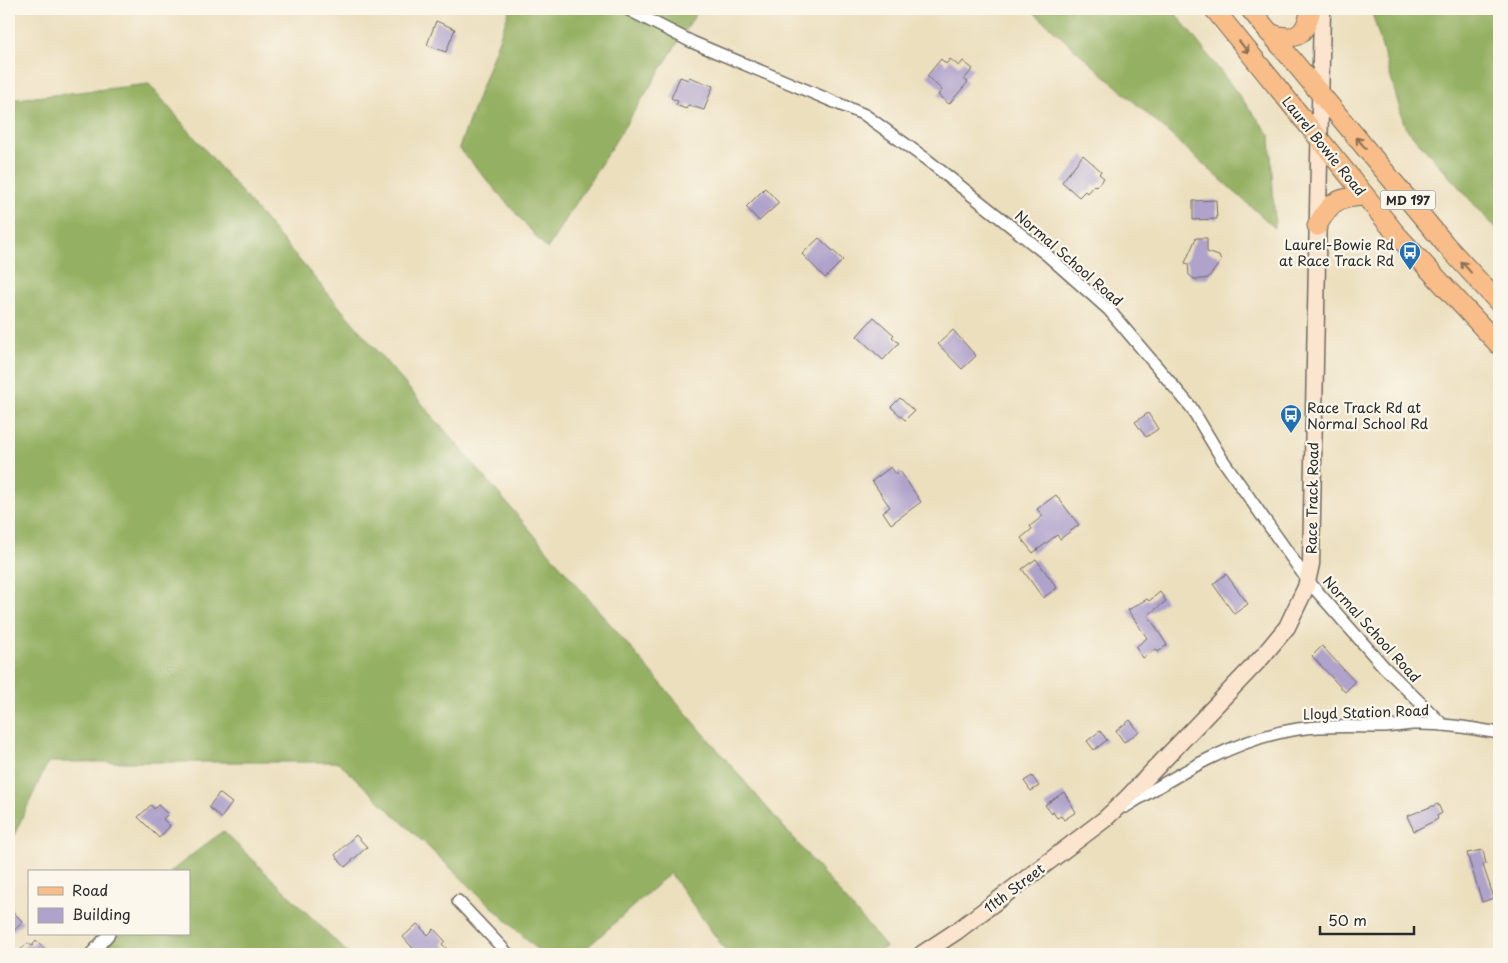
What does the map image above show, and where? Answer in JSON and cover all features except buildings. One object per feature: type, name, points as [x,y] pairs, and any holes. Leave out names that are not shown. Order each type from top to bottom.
[{"type":"main road","name":"Laurel Bowie Road","points":[[1214,9],[1318,140],[1397,235],[1499,345]]},
{"type":"main road","name":"Laurel Bowie Road","points":[[1250,9],[1445,244],[1499,303]]},
{"type":"main road","points":[[1269,33],[1289,38],[1298,36],[1305,29],[1312,9]]},
{"type":"main road","name":"Race Track Road","points":[[1105,819],[1262,657],[1287,627],[1308,581],[1311,564],[1322,9]]},
{"type":"main road","points":[[1317,226],[1328,206],[1341,197],[1365,196]]},
{"type":"main road","name":"11th Street","points":[[922,954],[1105,819]]},
{"type":"street","name":"Normal School Road","points":[[626,9],[692,42],[865,115],[926,159],[1047,255],[1109,310],[1190,407],[1222,458],[1308,581],[1384,667],[1439,725]]},
{"type":"street","name":"Lloyd Station Road","points":[[1105,819],[1158,787],[1229,750],[1280,732],[1324,726],[1439,725],[1499,733]]},
{"type":"street","points":[[458,902],[508,954]]},
{"type":"street","points":[[91,954],[108,936]]},
{"type":"green space","points":[[510,9],[699,9],[547,249],[459,148]]},
{"type":"green space","points":[[1030,9],[1172,9],[1270,135],[1275,228]]},
{"type":"green space","points":[[1371,9],[1499,9],[1499,232],[1405,127]]},
{"type":"green space","points":[[149,84],[886,947],[875,954],[728,954],[670,873],[580,954],[542,954],[338,762],[48,762],[9,846],[9,100]]},
{"type":"green space","points":[[223,831],[349,954],[93,954],[109,936],[190,936],[190,870],[173,870]]},
{"type":"place","name":"Laurel-Bowie Rd at Race Track Rd","points":[[1410,271]]},
{"type":"place","name":"Race Track Rd at Normal School Rd","points":[[1291,434]]}]
